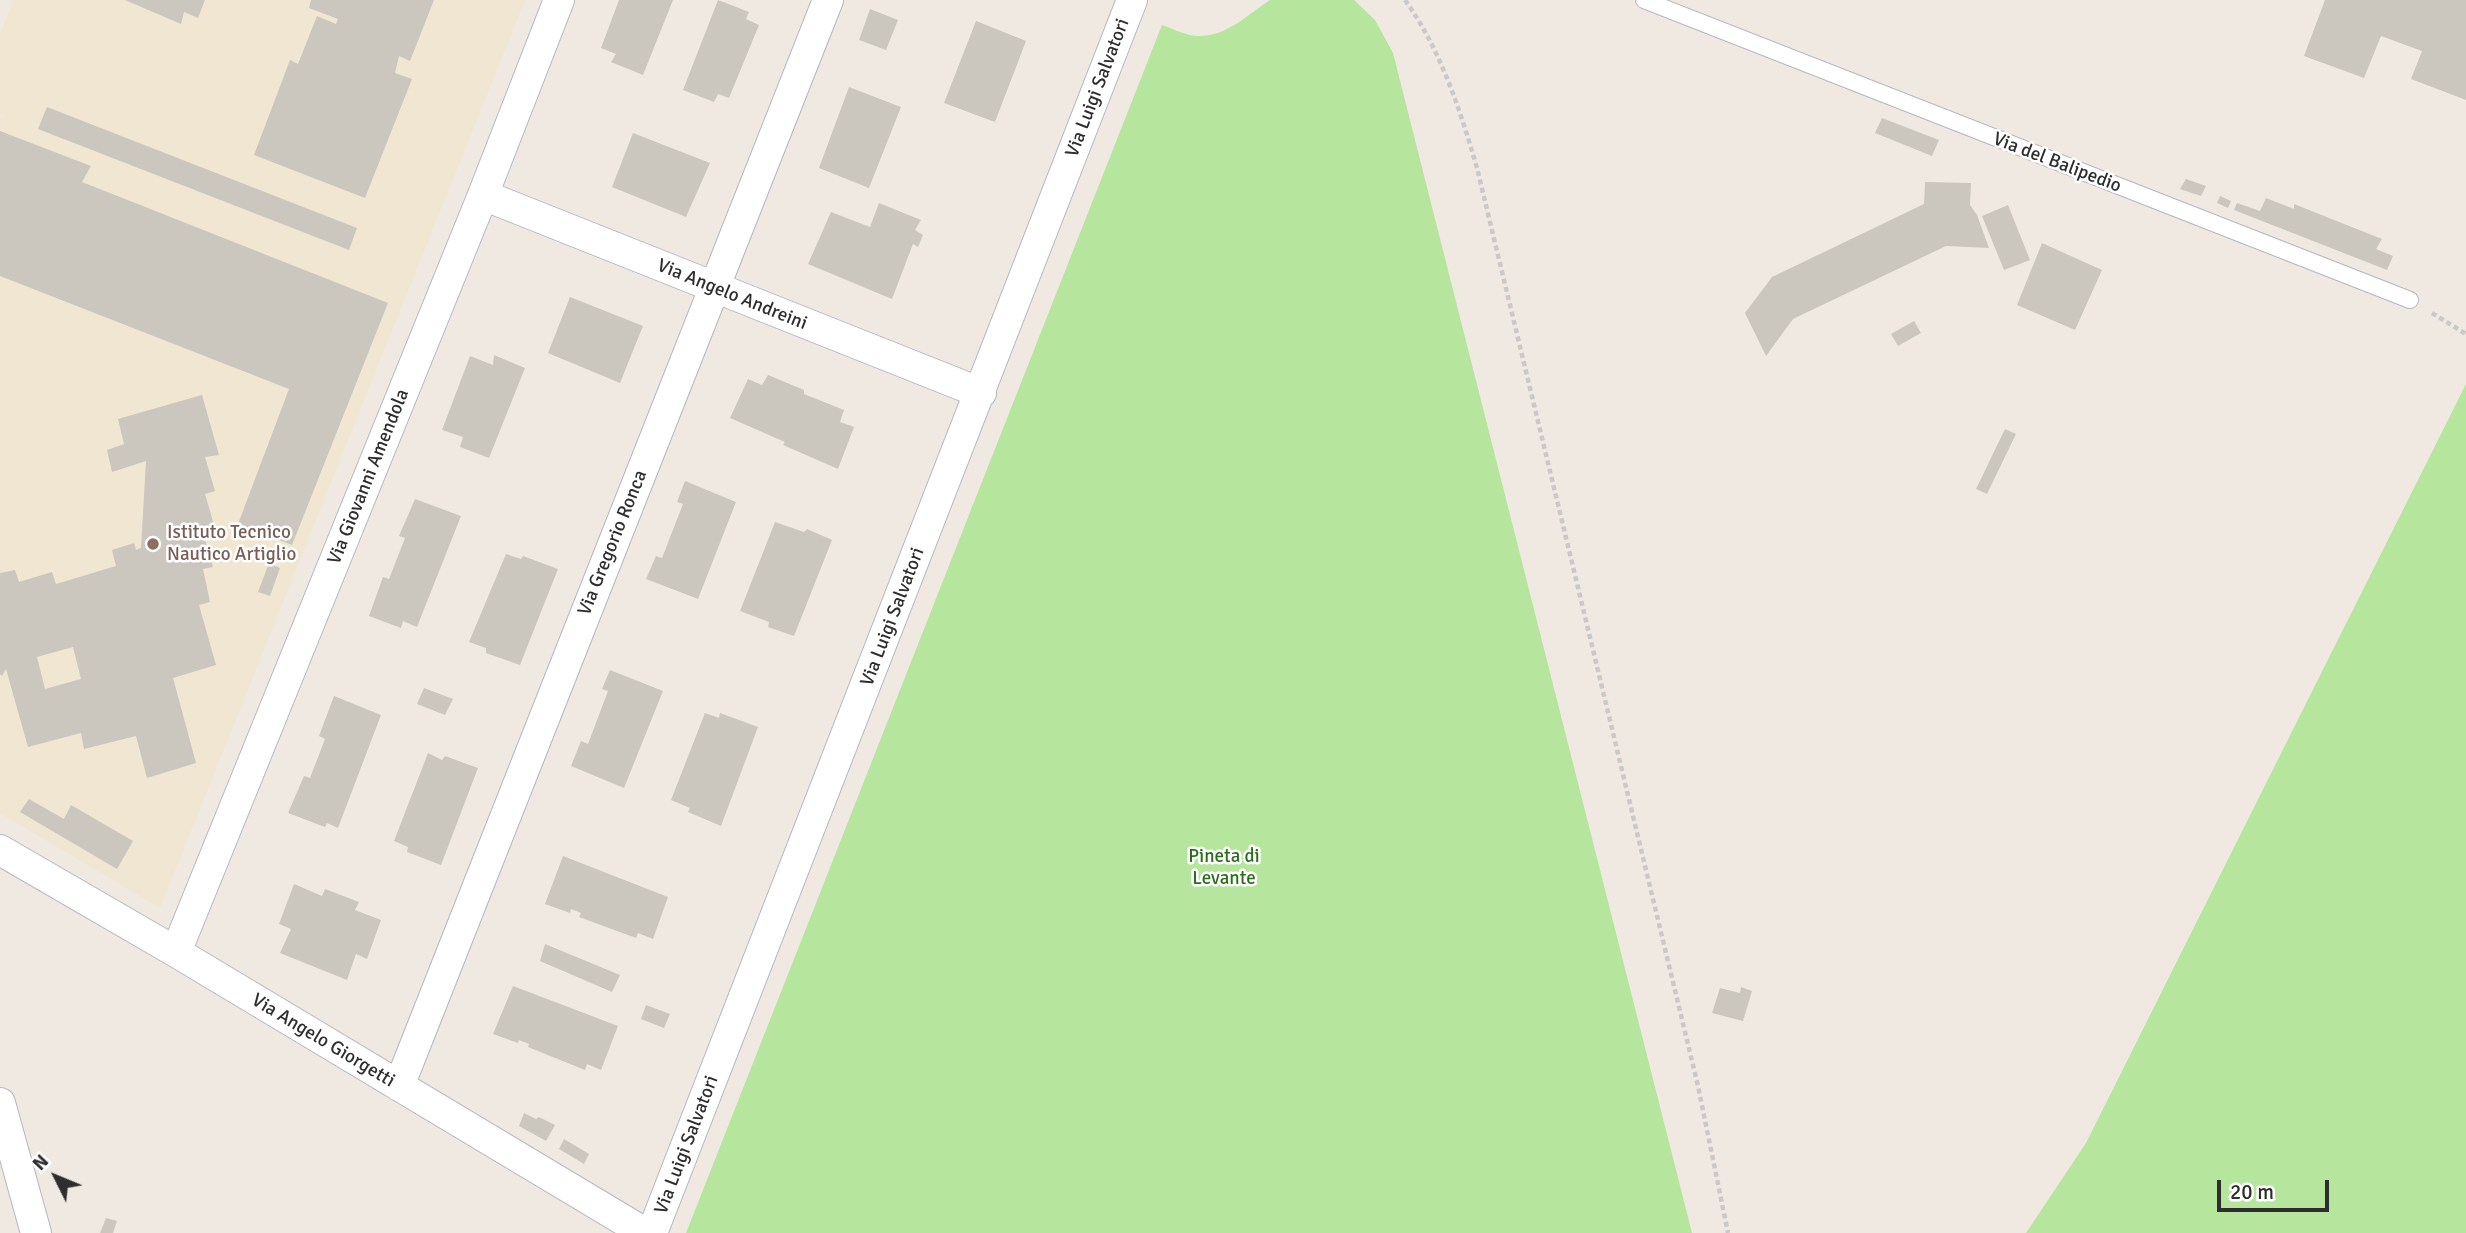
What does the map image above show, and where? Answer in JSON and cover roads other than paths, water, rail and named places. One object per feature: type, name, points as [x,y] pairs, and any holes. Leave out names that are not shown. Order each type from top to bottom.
[{"type":"street","name":"Via Giovanni Amendola","points":[[176,952],[483,195],[559,0]]},
{"type":"street","name":"Via Gregorio Ronca","points":[[398,1086],[828,0]]},
{"type":"street","name":"Via Luigi Salvatori","points":[[652,1233],[1132,0]]},
{"type":"street","name":"Via Angelo Andreini","points":[[483,195],[981,393]]},
{"type":"street","name":"Via Angelo Giorgetti","points":[[0,850],[176,952],[645,1233]]},
{"type":"street","points":[[0,1102],[36,1233]]},
{"type":"lane","name":"Via del Balipedio","points":[[1644,0],[2410,300]]},
{"type":"place","name":"Istituto Tecnico Nautico Artiglio","points":[[153,544]]},
{"type":"park label","name":"Pineta di Levante","points":[[1224,868]]}]
